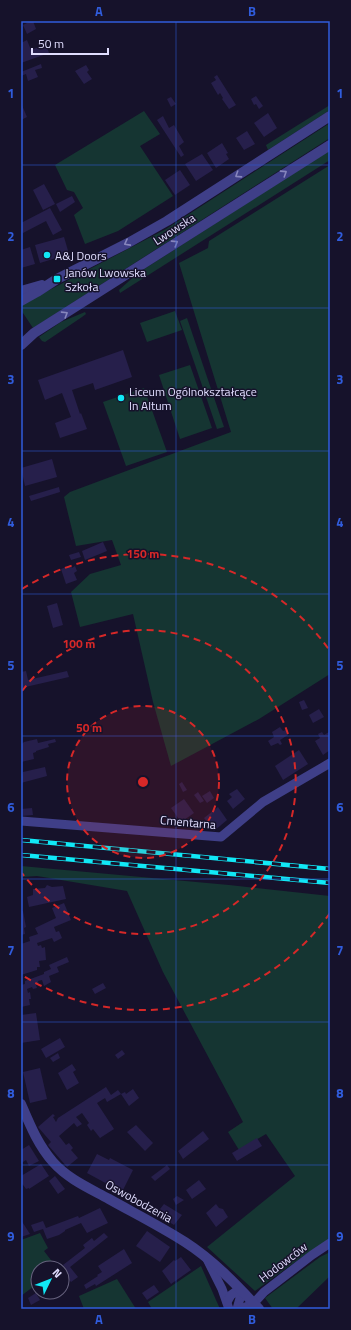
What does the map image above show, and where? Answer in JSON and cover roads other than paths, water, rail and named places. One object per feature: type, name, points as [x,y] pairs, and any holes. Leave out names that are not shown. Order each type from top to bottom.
[{"type":"street","name":"Lwowska","points":[[21,301],[57,279],[128,243],[167,221],[330,116]]},
{"type":"street","name":"Lwowska","points":[[21,338],[32,334],[330,145]]},
{"type":"street","name":"Lwowska","points":[[21,291],[57,279]]},
{"type":"street","name":"Lwowska","points":[[21,345],[32,334]]},
{"type":"street","name":"Cmentarna","points":[[21,821],[221,837],[264,802],[330,763]]},
{"type":"street","name":"Oswobodzenia","points":[[21,1104],[33,1132],[41,1146],[54,1163],[65,1173],[186,1243],[207,1259],[256,1306]]},
{"type":"street","name":"Hodowców","points":[[256,1306],[264,1292],[330,1243]]},
{"type":"street","points":[[207,1259],[228,1305]]},
{"type":"street","points":[[228,1305],[234,1292],[238,1290],[242,1291],[237,1309]]},
{"type":"street","points":[[241,1309],[256,1306]]},
{"type":"railway","points":[[21,840],[330,869]]},
{"type":"railway","points":[[21,855],[330,883]]},
{"type":"place","name":"A&J Doors","points":[[47,255]]},
{"type":"place","name":"Janów Lwowska Szkoła","points":[[57,279]]},
{"type":"place","name":"Liceum Ogólnokształcące In Altum","points":[[121,398]]}]
